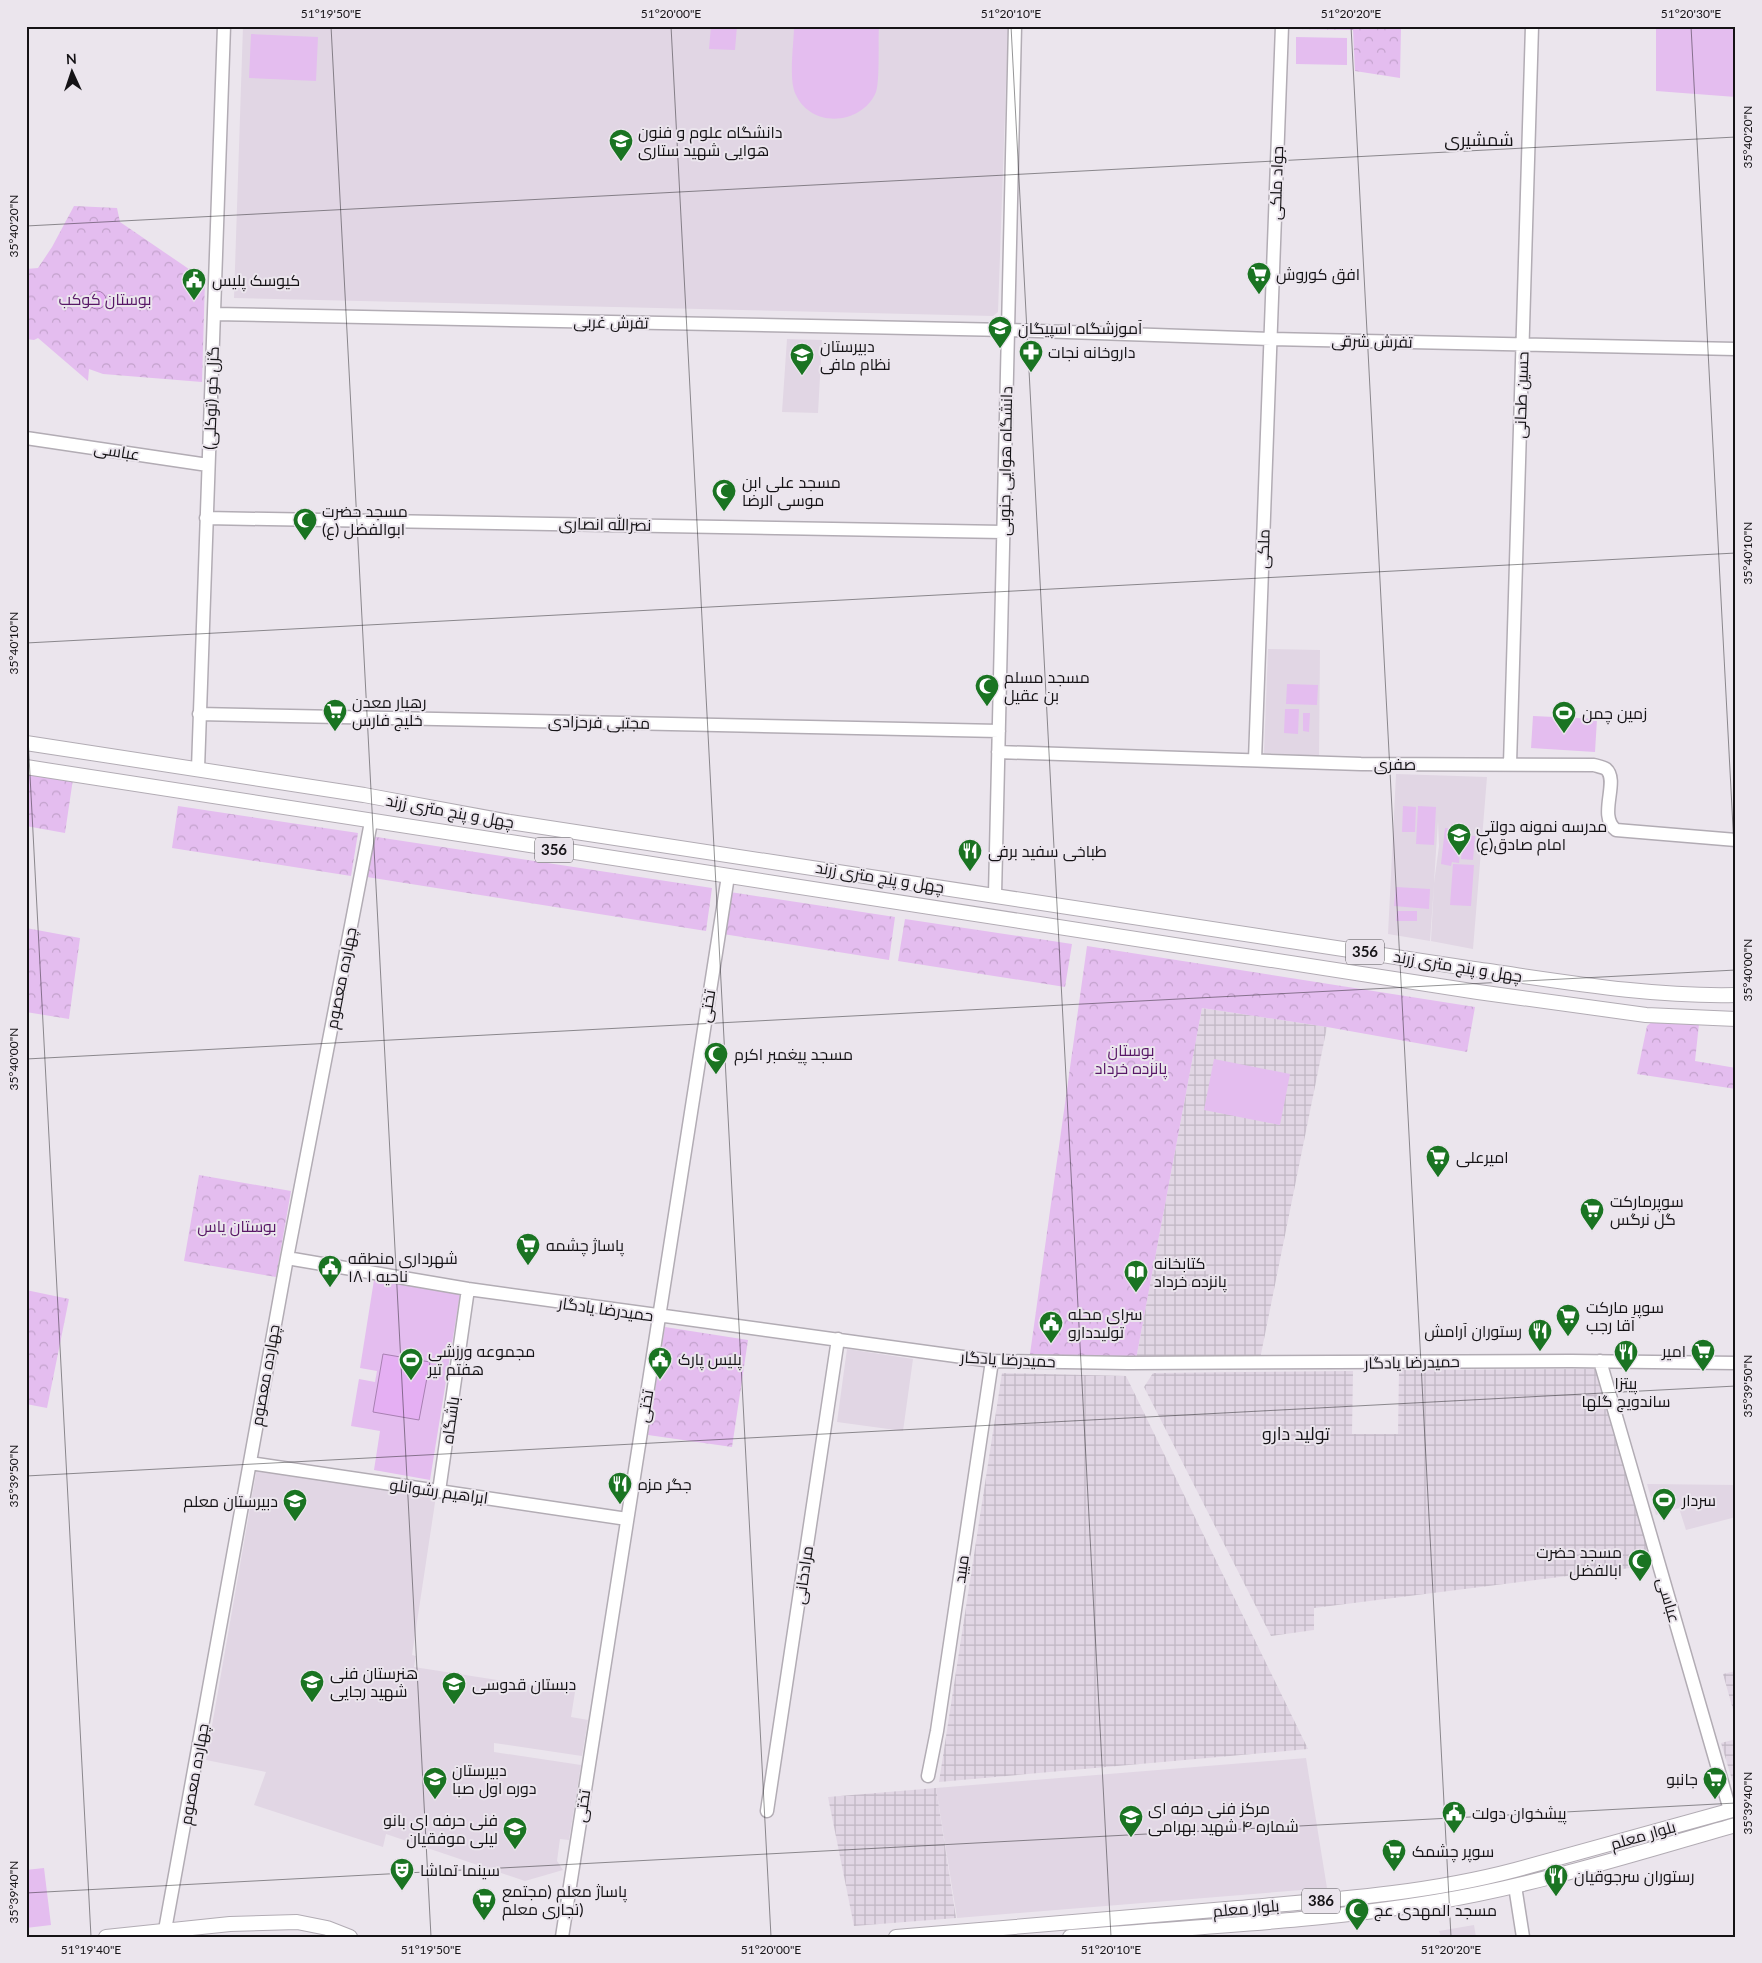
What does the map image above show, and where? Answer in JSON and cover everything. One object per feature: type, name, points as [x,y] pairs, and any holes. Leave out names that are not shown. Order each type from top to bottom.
[{"type":"main road","name":"چهل و پنج متری زرند","points":[[26,743],[364,796],[510,822],[1583,985],[1694,996],[1736,994]]},
{"type":"main road","name":"چهل و پنج متری زرند","points":[[26,767],[371,822],[1428,984],[1616,1011],[1694,1018],[1736,1019]]},
{"type":"main road","points":[[934,908],[944,902],[946,898],[946,893],[937,886]]},
{"type":"main road","points":[[994,916],[995,895]]},
{"type":"main road","points":[[1057,927],[1050,920],[1047,913],[1052,909],[1067,906]]},
{"type":"main road","name":"بلوار معلم","points":[[896,1937],[1331,1900],[1426,1889],[1481,1879],[1733,1809]]},
{"type":"main road","name":"بلوار معلم","points":[[1070,1937],[1304,1918],[1461,1897],[1515,1886],[1736,1825]]},
{"type":"main road","points":[[106,1937],[230,1924],[297,1922],[327,1928],[350,1937]]},
{"type":"street","name":"گزل خو (توکلی)","points":[[198,769],[224,26]]},
{"type":"street","name":"دانشگاه هوایی جنوبی","points":[[995,895],[1015,26]]},
{"type":"street","name":"جواد ملکی","points":[[1271,339],[1282,26]]},
{"type":"street","name":"حسین طحانی","points":[[1510,764],[1532,26]]},
{"type":"street","name":"تفرش غربی","points":[[214,314],[1008,330]]},
{"type":"street","name":"تفرش شرقی","points":[[1008,330],[1271,339],[1736,349]]},
{"type":"street","name":"ملکی","points":[[1255,760],[1271,339]]},
{"type":"street","name":"عباسی","points":[[26,438],[208,465]]},
{"type":"street","name":"نصرالله انصاری","points":[[206,518],[1003,532]]},
{"type":"street","name":"مجتبی فرحزادی","points":[[200,714],[998,731]]},
{"type":"street","name":"صفری","points":[[998,752],[1361,764],[1594,765],[1605,769],[1610,775],[1608,818],[1611,826],[1616,830],[1736,840]]},
{"type":"street","name":"چهارده معصوم","points":[[166,1930],[286,1258],[371,822]]},
{"type":"street","name":"تختی","points":[[562,1937],[728,876]]},
{"type":"street","name":"حمیدرضا یادگار","points":[[286,1258],[468,1289],[992,1361],[1128,1363],[1600,1361],[1736,1363]]},
{"type":"street","name":"باشگاه","points":[[440,1491],[468,1289]]},
{"type":"street","name":"مرادخانی","points":[[767,1811],[838,1339]]},
{"type":"street","name":"میبد","points":[[928,1776],[943,1692],[992,1361]]},
{"type":"street","name":"عباسی","points":[[1600,1361],[1733,1809]]},
{"type":"street","name":"ابراهیم رشوانلو","points":[[250,1463],[628,1519]]},
{"type":"street","points":[[1515,1886],[1523,1937]]},
{"type":"shaded area","name":"دانشگاه علوم و فنون هوایی شهید ستاری","points":[[243,26],[1008,26],[998,312],[993,316],[234,298]]},
{"type":"shaded area","points":[[97,291],[103,294],[106,300],[103,306],[97,309],[91,306],[88,300],[91,294]]},
{"type":"shaded area","name":"دبیرستان نظام مافی","points":[[787,339],[822,340],[818,413],[782,412]]},
{"type":"shaded area","points":[[1268,649],[1320,650],[1319,756],[1264,753]]},
{"type":"shaded area","points":[[1396,774],[1487,777],[1473,949],[1431,941],[1434,884],[1430,941],[1388,934]],"holes":[[[1438,821],[1439,846],[1434,883]]]},
{"type":"shaded area","points":[[1202,1008],[1327,1027],[1260,1359],[1136,1359]]},
{"type":"shaded area","points":[[847,1349],[913,1359],[903,1431],[837,1422]]},
{"type":"shaded area","points":[[383,1354],[430,1362],[419,1420],[373,1412]]},
{"type":"shaded area","points":[[1596,1369],[1654,1565],[1314,1608],[1314,1630],[1271,1636],[1144,1387],[1153,1373],[1353,1371],[1352,1434],[1398,1434],[1399,1370]]},
{"type":"shaded area","points":[[1002,1373],[1126,1376],[1308,1749],[939,1782]]},
{"type":"shaded area","points":[[257,1468],[436,1496],[412,1655],[416,1656],[414,1667],[575,1692],[571,1717],[588,1720],[582,1756],[494,1743],[494,1752],[581,1765],[569,1840],[560,1839],[557,1861],[563,1870],[525,1881],[386,1834],[383,1847],[254,1805],[266,1772],[206,1760]]},
{"type":"shaded area","points":[[1647,1484],[1736,1485],[1736,1517],[1686,1530],[1679,1508],[1656,1515]]},
{"type":"shaded area","points":[[1736,1671],[1736,1720],[1723,1674]]},
{"type":"shaded area","points":[[1736,1739],[1736,1793],[1721,1743]]},
{"type":"shaded area","name":"مرکز فنی حرفه ای شماره ۴ شهید بهرامی","points":[[1306,1758],[1327,1888],[957,1918],[936,1788]]},
{"type":"shaded area","points":[[936,1788],[956,1918],[854,1926],[828,1797]]},
{"type":"shaded area","points":[[1474,1925],[1476,1937],[1441,1937],[1439,1931]]},
{"type":"green space","points":[[711,26],[737,26],[735,50],[709,49]]},
{"type":"green space","points":[[794,26],[879,26],[876,92],[869,103],[860,111],[837,119],[825,118],[813,114],[803,106],[796,95],[792,80]]},
{"type":"green space","points":[[1291,26],[1401,26],[1400,78],[1355,71],[1353,30],[1291,29]]},
{"type":"green space","points":[[1656,26],[1736,26],[1736,97],[1656,91]]},
{"type":"green space","points":[[251,34],[318,37],[316,81],[249,78]]},
{"type":"green space","points":[[1296,37],[1347,38],[1347,65],[1296,64]]},
{"type":"green space","name":"بوستان کوکب","points":[[74,206],[117,208],[120,222],[205,280],[202,382],[103,374],[89,369],[88,381],[38,338],[34,340],[26,339],[26,269],[38,268],[52,247]]},
{"type":"green space","points":[[1287,684],[1318,685],[1317,705],[1286,704]]},
{"type":"green space","points":[[1285,709],[1299,709],[1298,734],[1284,733]]},
{"type":"green space","points":[[1303,713],[1310,713],[1309,732],[1303,731]]},
{"type":"green space","name":"زمین چمن","points":[[1533,716],[1597,719],[1595,752],[1531,748]]},
{"type":"green space","points":[[26,772],[73,779],[65,833],[26,826]]},
{"type":"green space","points":[[178,806],[358,833],[351,876],[172,848]]},
{"type":"green space","points":[[1403,806],[1416,807],[1415,832],[1402,832]]},
{"type":"green space","points":[[1418,806],[1436,807],[1434,845],[1416,844]]},
{"type":"green space","points":[[1445,828],[1463,829],[1459,863],[1452,862],[1451,866],[1441,864]]},
{"type":"green space","points":[[1463,835],[1475,836],[1473,860],[1461,859]]},
{"type":"green space","points":[[370,836],[712,888],[706,931],[367,877],[365,876]]},
{"type":"green space","points":[[1453,864],[1474,865],[1471,906],[1450,905]]},
{"type":"green space","points":[[1396,887],[1430,889],[1429,909],[1394,906]]},
{"type":"green space","points":[[730,892],[895,917],[889,960],[723,934]]},
{"type":"green space","points":[[1397,911],[1417,911],[1417,921],[1396,921]]},
{"type":"green space","points":[[905,919],[1072,944],[1065,987],[898,961]]},
{"type":"green space","points":[[26,928],[80,938],[69,1019],[26,1012]]},
{"type":"green space","name":"بوستان پانزده خرداد","points":[[1087,946],[1475,1007],[1467,1052],[1327,1027],[1202,1008],[1136,1359],[1030,1354]]},
{"type":"green space","points":[[1653,1021],[1699,1024],[1695,1061],[1736,1068],[1736,1089],[1637,1074],[1647,1026]]},
{"type":"green space","points":[[1214,1059],[1290,1074],[1280,1125],[1204,1110]]},
{"type":"green space","name":"بوستان یاس","points":[[199,1175],[291,1191],[276,1277],[184,1261]]},
{"type":"green space","name":"مجموعه ورزشی هفتم تیر","points":[[374,1280],[460,1294],[430,1480],[374,1470],[380,1431],[351,1426],[359,1379],[375,1382],[377,1371],[360,1368]]},
{"type":"green space","points":[[26,1290],[69,1299],[47,1408],[26,1404]]},
{"type":"green space","points":[[665,1327],[748,1340],[732,1447],[648,1435]]},
{"type":"green space","points":[[44,1868],[51,1925],[26,1928],[26,1870]]},
{"type":"place","name":"دانشگاه علوم و فنون هوایی شهید ستاری","points":[[621,162]]},
{"type":"place","name":"افق کوروش","points":[[1259,295]]},
{"type":"place","name":"کیوسک پلیس","points":[[194,301]]},
{"type":"place","name":"آموزشگاه اسپیگان","points":[[1000,349]]},
{"type":"place","name":"داروخانه نجات","points":[[1031,373]]},
{"type":"place","name":"دبیرستان نظام مافی","points":[[802,376]]},
{"type":"place","name":"مسجد علی ابن موسی الرضا","points":[[724,512]]},
{"type":"place","name":"مسجد حضرت ابوالفضل (ع)","points":[[305,541]]},
{"type":"place","name":"مسجد مسلم بن عقیل","points":[[987,707]]},
{"type":"place","name":"رهیار معدن خلیج فارس","points":[[335,732]]},
{"type":"place","name":"زمین چمن","points":[[1564,734]]},
{"type":"place","name":"مدرسه نمونه دولتی امام صادق(ع)","points":[[1459,856]]},
{"type":"place","name":"طباخی سفید برفی","points":[[970,872]]},
{"type":"place","name":"مسجد پیغمبر اکرم","points":[[716,1075]]},
{"type":"place","name":"امیرعلی","points":[[1438,1178]]},
{"type":"place","name":"سوپرمارکت گل نرگس","points":[[1592,1231]]},
{"type":"place","name":"پاساژ چشمه","points":[[528,1266]]},
{"type":"place","name":"شهرداری منطقه ۱۸ ناحیه ۱","points":[[330,1288]]},
{"type":"place","name":"کتابخانه پانزده خرداد","points":[[1136,1293]]},
{"type":"place","name":"سوپر مارکت آقا رجب","points":[[1568,1337]]},
{"type":"place","name":"سرای محله تولیددارو","points":[[1051,1344]]},
{"type":"place","name":"رستوران آرامش","points":[[1540,1352]]},
{"type":"place","name":"امیر","points":[[1703,1372]]},
{"type":"place","name":"پیتزا ساندویچ گلها","points":[[1626,1373]]},
{"type":"place","name":"پلیس پارک","points":[[660,1380]]},
{"type":"place","name":"مجموعه ورزشی هفتم تیر","points":[[411,1381]]},
{"type":"place","name":"جگر مزه","points":[[620,1505]]},
{"type":"place","name":"سردار","points":[[1664,1521]]},
{"type":"place","name":"دبیرستان معلم","points":[[295,1522]]},
{"type":"place","name":"مسجد حضرت ابالفضل","points":[[1640,1582]]},
{"type":"place","name":"هنرستان فنی شهید رجایی","points":[[312,1703]]},
{"type":"place","name":"دبستان قدوسی","points":[[454,1705]]},
{"type":"place","name":"دبیرستان دوره اول صبا","points":[[435,1800]]},
{"type":"place","name":"جانبو","points":[[1715,1800]]},
{"type":"place","name":"پیشخوان دولت","points":[[1454,1834]]},
{"type":"place","name":"مرکز فنی حرفه ای شماره ۴ شهید بهرامی","points":[[1131,1838]]},
{"type":"place","name":"فنی حرفه ای بانو لیلی موفقیان","points":[[515,1850]]},
{"type":"place","name":"سوپر چشمک","points":[[1394,1872]]},
{"type":"place","name":"سینما تماشا","points":[[402,1891]]},
{"type":"place","name":"رستوران سرجوقیان","points":[[1556,1897]]},
{"type":"place","name":"پاساژ معلم (مجتمع تجاری معلم)","points":[[484,1921]]},
{"type":"place","name":"مسجد المهدی عج","points":[[1357,1931]]},
{"type":"district","name":"شمشیری","points":[[1479,140]]},
{"type":"district","name":"تولید دارو","points":[[1296,1434]]}]
